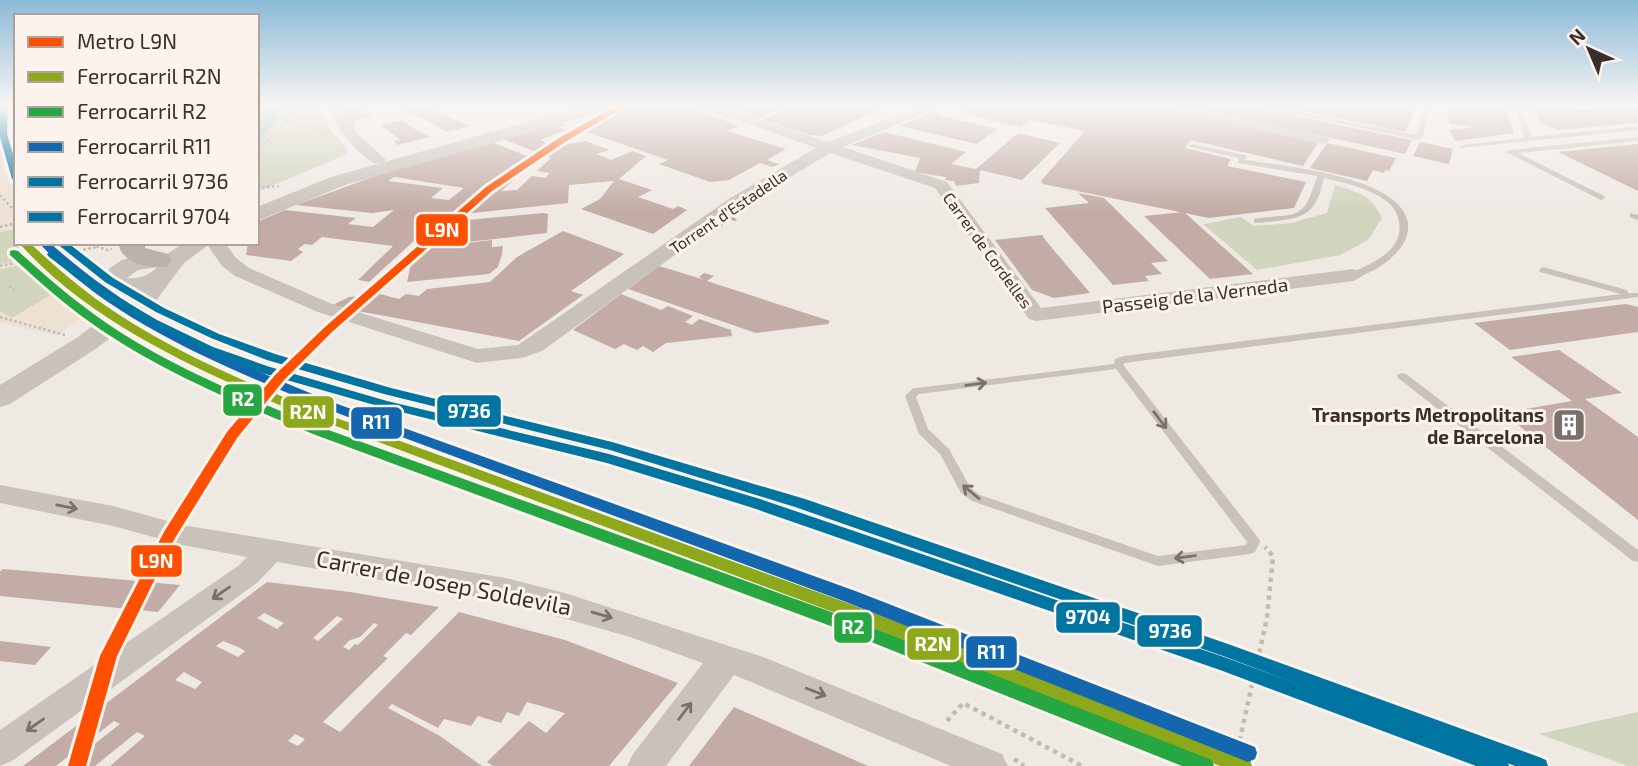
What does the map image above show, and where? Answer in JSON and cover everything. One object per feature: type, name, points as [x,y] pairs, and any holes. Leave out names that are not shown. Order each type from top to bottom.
[{"type":"street","points":[[356,141],[382,163]]},
{"type":"street","points":[[259,202],[459,141]]},
{"type":"street","points":[[259,214],[382,163],[468,141]]},
{"type":"street","name":"Carrer de Cordelles","points":[[811,141],[941,185],[1036,316]]},
{"type":"street","name":"Torrent d'Estadella","points":[[216,245],[229,262],[242,272],[325,308],[477,356],[522,351],[534,346],[738,201],[830,147],[846,141]]},
{"type":"street","points":[[137,293],[118,285],[114,279],[122,269],[155,255],[183,251],[196,245]]},
{"type":"street","points":[[0,398],[69,345],[120,319],[137,293],[155,255]]},
{"type":"street","name":"Passeig de la Verneda","points":[[1036,316],[1354,275]]},
{"type":"street","name":"Carrer de Josep Soldevila","points":[[0,494],[113,516],[181,535],[506,590],[558,602],[667,635],[997,760]]},
{"type":"street","points":[[0,750],[248,574],[272,549]]},
{"type":"street","points":[[645,766],[728,659]]},
{"type":"lane","points":[[1462,146],[1512,141]]},
{"type":"lane","points":[[1601,198],[1510,152],[1621,141]]},
{"type":"lane","points":[[1192,146],[1242,157],[1241,161],[1352,184],[1387,198],[1398,209],[1404,221],[1404,233],[1400,243],[1387,258],[1354,275]]},
{"type":"lane","points":[[1257,221],[1300,216],[1308,211],[1317,194],[1320,177]]},
{"type":"lane","points":[[1543,270],[1637,295]]},
{"type":"lane","points":[[1119,366],[916,391],[910,396],[923,431],[945,452],[965,490],[976,498],[1158,561],[1250,550],[1254,542],[1119,366],[1119,361],[1637,295]]},
{"type":"lane","points":[[1402,376],[1638,557]]},
{"type":"path","points":[[259,188],[279,186]]},
{"type":"path","points":[[0,195],[14,210]]},
{"type":"path","points":[[50,245],[92,276]]},
{"type":"path","points":[[92,245],[107,250]]},
{"type":"path","points":[[0,266],[97,247]]},
{"type":"path","points":[[56,267],[60,272]]},
{"type":"path","points":[[9,286],[14,290]]},
{"type":"path","points":[[0,317],[69,345]]},
{"type":"path","points":[[1217,766],[1237,752],[1267,618],[1273,556],[1264,545]]},
{"type":"path","points":[[957,727],[945,720],[963,702],[1082,766]]},
{"type":"path","points":[[997,760],[1024,766]]},
{"type":"green space","points":[[259,141],[340,141],[347,149],[347,154],[259,191]]},
{"type":"green space","points":[[1335,185],[1368,199],[1382,218],[1368,240],[1340,255],[1257,270],[1203,224],[1241,217],[1254,226],[1291,223],[1327,213]]},
{"type":"green space","points":[[14,229],[14,245],[38,245],[46,255],[0,264],[0,232]]},
{"type":"green space","points":[[51,259],[77,280],[12,318],[0,311],[0,269]]},
{"type":"green space","points":[[1638,712],[1638,766],[1628,766],[1539,734]]},
{"type":"shaded area","points":[[0,151],[6,174],[14,188],[14,229],[0,232]]},
{"type":"shaded area","points":[[38,245],[66,245],[95,269],[83,277],[82,293],[98,307],[56,336],[0,322],[0,311],[12,318],[76,280],[51,259],[0,269],[0,264],[46,255]]},
{"type":"building","points":[[395,141],[415,141],[397,145]]},
{"type":"building","points":[[507,141],[542,141],[551,145],[561,141],[568,144],[586,141],[609,150],[597,154],[611,160],[633,151],[646,156],[619,179],[652,190],[638,197],[673,209],[678,206],[687,210],[653,234],[581,209],[600,199],[614,181],[569,185],[568,203],[453,215],[425,238],[417,238],[369,282],[358,280],[393,246],[322,237],[312,245],[305,244],[298,249],[303,252],[291,261],[246,255],[248,245],[259,245],[259,221],[285,210],[356,218],[348,224],[373,227],[394,210],[372,213],[296,205],[378,175],[492,142],[537,160],[501,191],[517,190],[532,176],[545,178],[550,173],[537,171],[551,158]],"holes":[[[394,177],[464,188],[449,200],[431,198],[443,188],[388,181]]]},
{"type":"building","points":[[612,141],[759,141],[786,149],[767,160],[779,164],[773,167],[760,163],[729,180],[710,182],[659,164],[668,160]]},
{"type":"building","points":[[862,141],[920,141],[966,152],[951,164],[976,169],[1009,141],[1060,143],[1022,180],[980,170],[979,183],[956,186],[954,181],[945,180],[946,177],[915,172],[920,158],[852,145]]},
{"type":"building","points":[[1076,141],[1190,141],[1185,148],[1231,159],[1227,166],[1306,182],[1294,208],[1209,218],[1043,184],[1041,181]]},
{"type":"building","points":[[1193,141],[1318,143],[1303,166]]},
{"type":"building","points":[[1344,141],[1412,141],[1405,154]]},
{"type":"building","points":[[1420,142],[1453,149],[1449,164],[1413,156]]},
{"type":"building","points":[[1327,143],[1396,158],[1389,171],[1385,170],[1384,173],[1373,170],[1367,181],[1310,168]]},
{"type":"building","points":[[1638,144],[1638,191],[1558,152]]},
{"type":"building","points":[[1078,193],[1104,198],[1168,261],[1151,263],[1162,274],[1145,276],[1149,281],[1113,285],[1045,208],[1089,203]]},
{"type":"building","points":[[731,212],[737,221],[729,220],[717,230],[710,228]]},
{"type":"building","points":[[1184,212],[1253,274],[1210,279],[1144,216]]},
{"type":"building","points":[[548,214],[547,233],[467,242],[468,236],[462,235],[464,223],[468,220]]},
{"type":"building","points":[[563,231],[624,254],[571,291],[583,295],[519,341],[331,306],[349,297],[380,294],[399,299],[406,294],[419,296],[427,289],[490,282],[517,257]]},
{"type":"building","points":[[1042,235],[1090,293],[1054,298],[1032,290],[995,240]]},
{"type":"building","points":[[492,240],[492,247],[503,246],[498,267],[489,274],[407,282],[414,251],[418,249]]},
{"type":"building","points":[[659,266],[705,280],[699,277],[704,273],[714,276],[707,281],[830,321],[828,324],[756,333],[628,289]]},
{"type":"building","points":[[621,294],[661,310],[668,306],[693,316],[685,322],[692,325],[699,319],[731,330],[732,336],[666,343],[653,352],[643,346],[637,350],[624,344],[615,349],[573,330]]},
{"type":"building","name":"Transports Metropolitans de Barcelona","points":[[1626,304],[1638,307],[1638,332],[1510,350],[1474,323]]},
{"type":"building","name":"Transports Metropolitans de Barcelona","points":[[1559,350],[1622,393],[1585,399],[1638,437],[1638,520],[1503,413],[1572,401],[1511,357]]},
{"type":"building","points":[[3,569],[180,585],[158,612],[0,596],[0,571]]},
{"type":"building","points":[[267,582],[439,607],[411,635],[406,633],[383,656],[388,658],[323,722],[340,732],[459,612],[565,640],[678,683],[609,766],[493,766],[487,762],[529,721],[546,733],[565,713],[527,702],[519,716],[507,712],[501,723],[478,716],[471,726],[444,719],[438,728],[392,704],[388,708],[440,736],[482,766],[110,766],[145,736],[137,732],[95,766],[66,766],[75,759],[70,755],[56,766],[23,766]],"holes":[[[264,613],[284,623],[277,629],[257,618]],[[337,616],[343,619],[318,641],[313,638]],[[374,623],[378,625],[349,650],[343,647],[350,640],[360,637]],[[223,641],[245,651],[238,657],[216,646]],[[184,672],[202,682],[195,689],[175,680]],[[114,721],[120,724],[92,746],[87,742]],[[295,734],[305,739],[298,746],[288,741]]]},
{"type":"building","points":[[0,641],[51,647],[35,665],[0,661]]},
{"type":"building","points":[[734,707],[868,766],[689,766]]},
{"type":"metro line","name":"L9N","points":[[77,766],[109,656],[169,536],[232,435],[280,377],[329,329],[489,189],[561,141]]},
{"type":"rail line","name":"9736","points":[[5,141],[14,172]]},
{"type":"rail line","name":"R2N","points":[[26,245],[92,301],[128,325],[241,384],[323,418],[847,610],[1243,766]]},
{"type":"rail line","name":"R11","points":[[46,245],[75,271],[142,318],[214,356],[290,389],[852,597],[1248,753]]},
{"type":"rail line","name":"9736","points":[[64,245],[109,280],[160,310],[215,336],[271,357],[388,391],[612,446],[800,503],[1228,651],[1539,766]]},
{"type":"rail line","name":"R2","points":[[14,253],[84,313],[120,337],[234,396],[318,431],[842,623],[1205,766]]},
{"type":"rail line","name":"9704","points":[[52,254],[100,291],[153,322],[209,349],[266,370],[385,404],[609,459],[755,503],[1224,664],[1500,766]]},
{"type":"place","name":"Transports Metropolitans de Barcelona","points":[[1569,425]]}]
